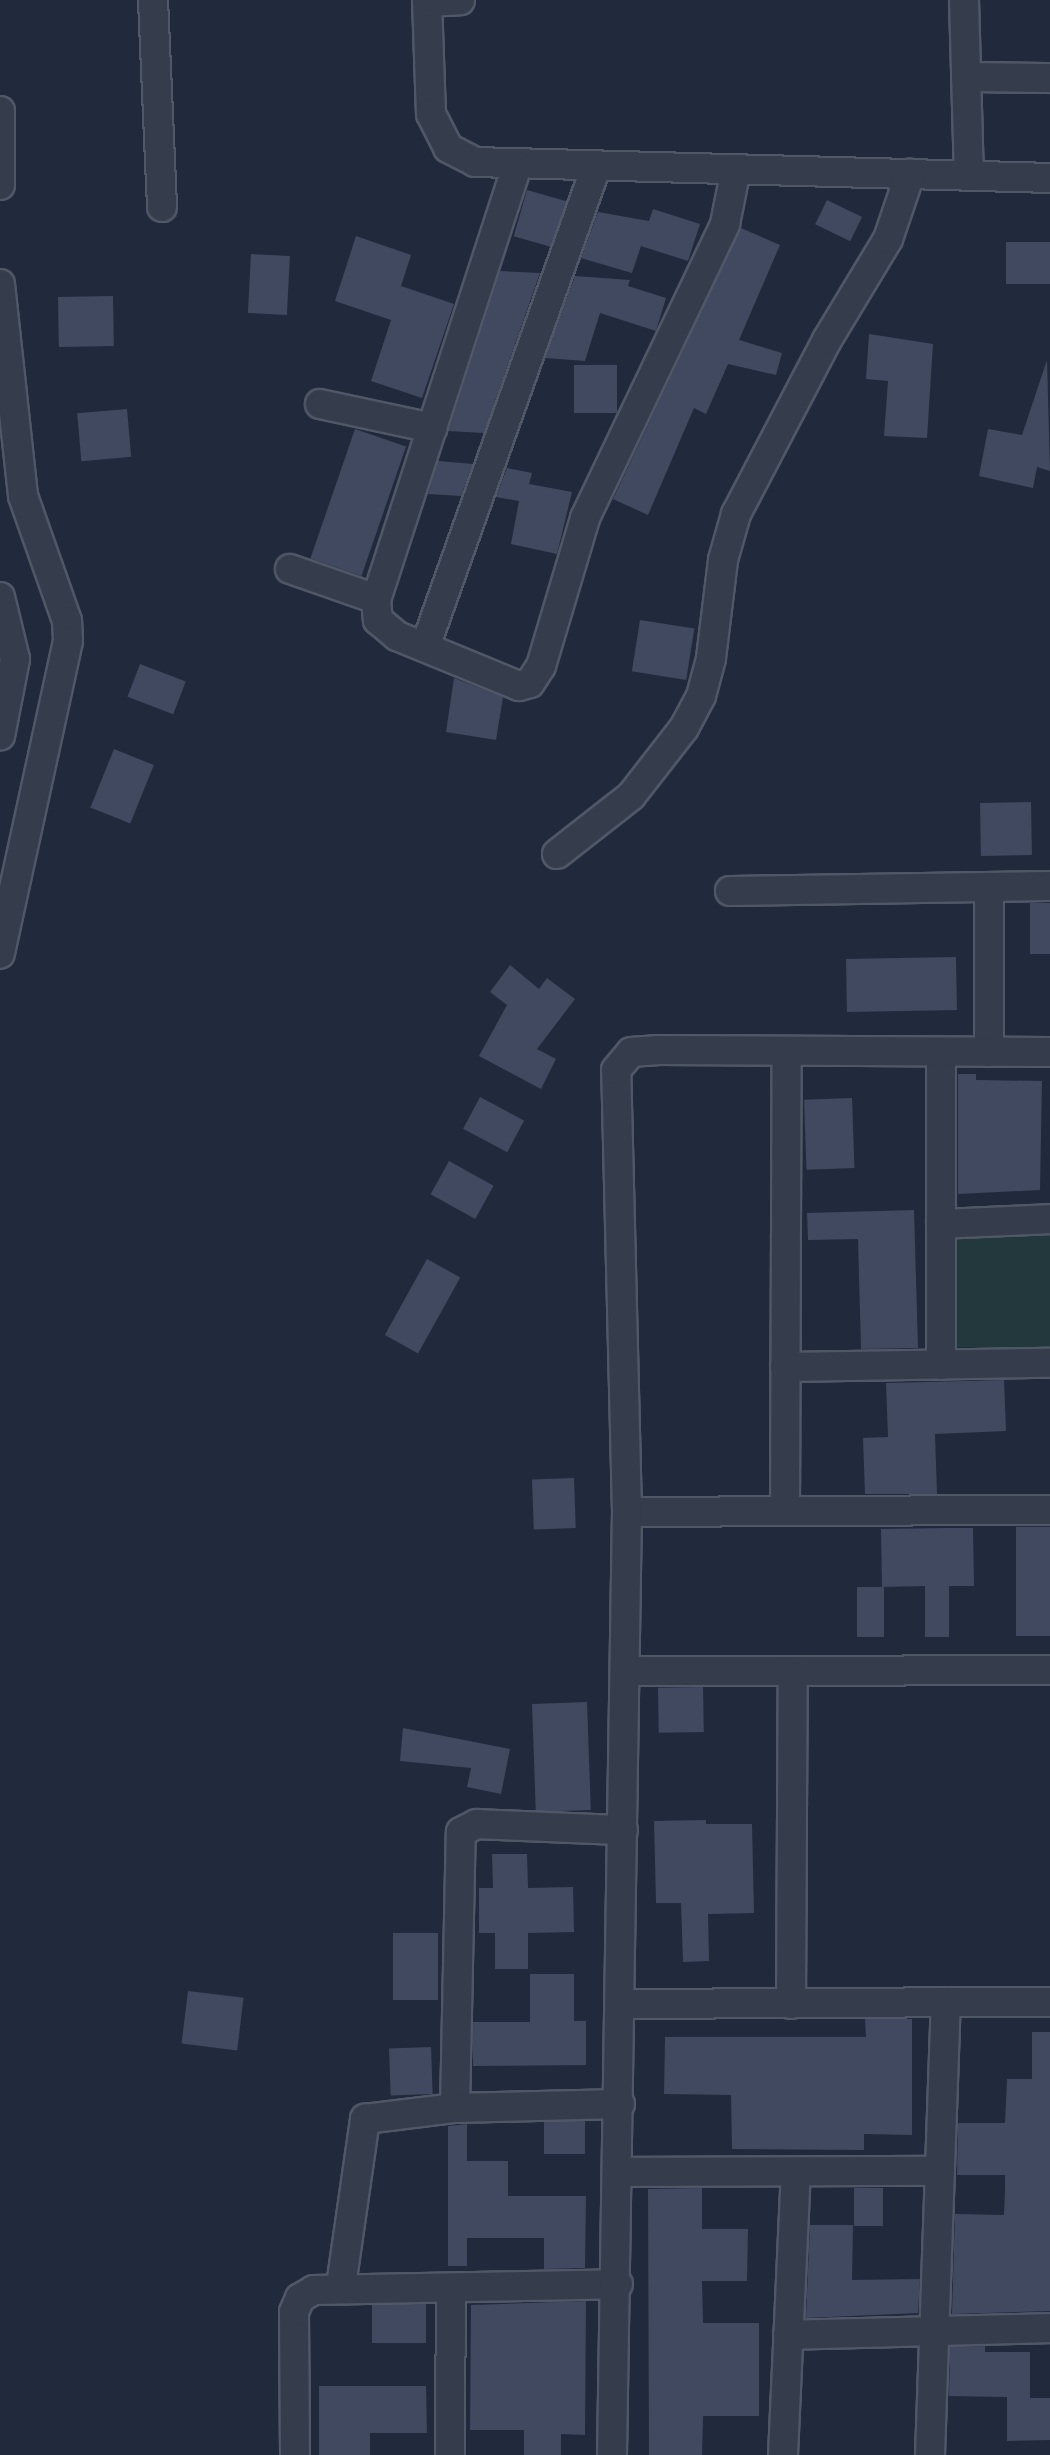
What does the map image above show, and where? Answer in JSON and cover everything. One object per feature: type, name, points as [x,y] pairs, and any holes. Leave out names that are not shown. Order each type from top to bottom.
[{"type":"street","points":[[153,0],[162,207]]},
{"type":"street","points":[[460,0],[427,1],[431,114],[437,132],[449,148],[475,162],[517,166],[1050,178]]},
{"type":"street","points":[[964,0],[969,176]]},
{"type":"street","points":[[966,77],[1050,79]]},
{"type":"street","points":[[0,111],[0,185]]},
{"type":"street","points":[[517,166],[376,599],[378,620],[397,636],[519,685],[530,684],[541,666],[585,518],[725,224],[736,169]]},
{"type":"street","points":[[425,647],[596,167]]},
{"type":"street","points":[[557,853],[631,796],[690,718],[710,658],[723,560],[736,514],[827,340],[888,239],[910,174]]},
{"type":"street","points":[[0,284],[23,496],[67,621],[68,641],[0,954]]},
{"type":"street","points":[[320,404],[432,428]]},
{"type":"street","points":[[290,569],[376,599]]},
{"type":"street","points":[[0,736],[15,659],[3,611]]},
{"type":"street","points":[[730,891],[1050,886]]},
{"type":"street","points":[[989,887],[989,1052]]},
{"type":"street","points":[[785,1511],[787,1051]]},
{"type":"street","points":[[612,2455],[618,2284],[627,1512],[616,1070],[631,1052],[1050,1052]]},
{"type":"street","points":[[941,1052],[942,1365]]},
{"type":"street","points":[[941,1224],[1050,1219]]},
{"type":"street","points":[[785,1367],[1050,1363]]},
{"type":"street","points":[[627,1512],[1050,1510]]},
{"type":"street","points":[[625,1671],[1050,1670]]},
{"type":"street","points":[[791,2004],[793,1671]]},
{"type":"street","points":[[455,2108],[461,1832],[477,1824],[623,1830]]},
{"type":"street","points":[[621,2004],[1050,2002]]},
{"type":"street","points":[[930,2455],[946,2003]]},
{"type":"street","points":[[341,2286],[365,2119],[455,2108],[620,2104]]},
{"type":"street","points":[[619,2172],[940,2171]]},
{"type":"street","points":[[783,2455],[796,2172]]},
{"type":"street","points":[[295,2455],[294,2312],[300,2298],[314,2290],[341,2286],[451,2289],[618,2284]]},
{"type":"street","points":[[450,2455],[451,2289]]},
{"type":"street","points":[[788,2335],[934,2328],[1050,2328]]},
{"type":"green space","points":[[954,1234],[1050,1234],[1050,1347],[954,1347]]},
{"type":"building","points":[[527,190],[566,201],[553,247],[514,236]]},
{"type":"building","points":[[827,200],[862,217],[850,241],[815,224]]},
{"type":"building","points":[[653,209],[700,224],[688,261],[641,246],[632,273],[581,258],[598,212],[649,221]]},
{"type":"building","points":[[741,228],[780,245],[739,340],[782,353],[776,375],[728,364],[706,414],[694,408],[648,515],[613,499]]},
{"type":"building","points":[[356,236],[411,255],[401,286],[454,304],[422,398],[371,381],[391,320],[335,301]]},
{"type":"building","points":[[1006,242],[1050,242],[1050,284],[1006,284]]},
{"type":"building","points":[[251,254],[290,256],[287,315],[248,313]]},
{"type":"building","points":[[500,271],[540,273],[484,433],[448,431]]},
{"type":"building","points":[[575,276],[630,280],[628,286],[666,298],[656,331],[600,313],[585,361],[545,358]]},
{"type":"building","points":[[113,296],[114,346],[59,347],[58,297]]},
{"type":"building","points":[[869,334],[933,344],[927,438],[884,436],[888,381],[866,379]]},
{"type":"building","points":[[1047,360],[1050,471],[1037,467],[1033,488],[979,476],[988,429],[1022,435]]},
{"type":"building","points":[[574,365],[617,365],[617,413],[574,413]]},
{"type":"building","points":[[127,409],[131,457],[81,461],[77,413]]},
{"type":"building","points":[[355,429],[406,447],[361,576],[310,559]]},
{"type":"building","points":[[438,461],[473,464],[461,496],[428,494]]},
{"type":"building","points":[[507,468],[532,473],[529,484],[572,492],[557,554],[511,544],[519,501],[496,497]]},
{"type":"building","points":[[640,620],[694,629],[686,680],[632,671]]},
{"type":"building","points":[[140,664],[186,682],[173,714],[127,697]]},
{"type":"building","points":[[454,678],[503,697],[496,740],[446,732]]},
{"type":"building","points":[[114,749],[154,765],[130,824],[90,807]]},
{"type":"building","points":[[1031,802],[1032,855],[981,856],[980,803]]},
{"type":"building","points":[[1030,903],[1050,903],[1050,954],[1030,954]]},
{"type":"building","points":[[956,957],[957,1010],[847,1012],[846,959]]},
{"type":"building","points":[[510,965],[539,989],[547,978],[575,999],[537,1049],[556,1059],[541,1089],[479,1056],[507,1005],[490,992]]},
{"type":"building","points":[[958,1074],[976,1074],[976,1080],[1042,1081],[1040,1190],[958,1194]]},
{"type":"building","points":[[480,1097],[524,1120],[507,1152],[463,1129]]},
{"type":"building","points":[[852,1098],[854,1168],[806,1170],[804,1100]]},
{"type":"building","points":[[449,1161],[494,1186],[475,1219],[431,1194]]},
{"type":"building","points":[[914,1210],[918,1348],[861,1349],[858,1239],[808,1240],[807,1213]]},
{"type":"building","points":[[427,1259],[460,1277],[418,1354],[385,1335]]},
{"type":"building","points":[[1004,1380],[1006,1431],[935,1434],[937,1494],[865,1494],[863,1438],[888,1437],[886,1383]]},
{"type":"building","points":[[574,1478],[576,1528],[534,1529],[532,1479]]},
{"type":"building","points":[[1016,1527],[1050,1527],[1050,1636],[1016,1636]]},
{"type":"building","points":[[973,1528],[974,1586],[949,1586],[949,1637],[925,1637],[925,1586],[882,1587],[881,1529]]},
{"type":"building","points":[[857,1587],[884,1587],[884,1637],[857,1637]]},
{"type":"building","points":[[703,1687],[704,1732],[659,1733],[658,1688]]},
{"type":"building","points":[[587,1702],[591,1810],[536,1812],[532,1704]]},
{"type":"building","points":[[403,1728],[510,1749],[501,1794],[467,1787],[471,1768],[400,1761]]},
{"type":"building","points":[[706,1820],[706,1824],[752,1824],[754,1913],[708,1914],[709,1961],[683,1962],[681,1903],[656,1903],[654,1821]]},
{"type":"building","points":[[492,1854],[527,1854],[528,1888],[573,1887],[574,1932],[528,1933],[528,1969],[495,1969],[495,1933],[479,1933],[479,1888],[493,1888]]},
{"type":"building","points":[[393,1933],[438,1933],[438,2000],[393,2000]]},
{"type":"building","points":[[530,1974],[574,1974],[574,2021],[586,2021],[586,2065],[473,2066],[473,2022],[530,2022]]},
{"type":"building","points":[[188,1991],[244,1998],[237,2050],[182,2044]]},
{"type":"building","points":[[865,2019],[912,2019],[912,2135],[864,2134],[864,2150],[732,2149],[731,2095],[664,2094],[665,2037],[866,2037]]},
{"type":"building","points":[[1032,2032],[1050,2032],[1050,2311],[952,2314],[955,2214],[1004,2215],[1005,2191],[1005,2175],[957,2175],[958,2123],[1005,2123],[1007,2079],[1032,2079]]},
{"type":"building","points":[[431,2047],[433,2094],[391,2095],[389,2048]]},
{"type":"building","points":[[544,2121],[585,2121],[585,2154],[544,2154]]},
{"type":"building","points":[[467,2124],[467,2161],[508,2161],[508,2196],[586,2196],[585,2268],[544,2269],[544,2238],[467,2238],[467,2266],[448,2266],[448,2126]]},
{"type":"building","points":[[702,2188],[702,2229],[748,2229],[747,2281],[702,2281],[703,2323],[759,2323],[759,2416],[703,2416],[702,2455],[649,2455],[648,2189]]},
{"type":"building","points":[[854,2188],[883,2188],[883,2226],[854,2226]]},
{"type":"building","points":[[810,2225],[853,2225],[852,2280],[920,2279],[918,2313],[806,2318]]},
{"type":"building","points":[[586,2301],[585,2435],[561,2434],[561,2455],[524,2455],[524,2430],[470,2430],[471,2305]]},
{"type":"building","points":[[372,2304],[426,2304],[426,2343],[372,2343]]},
{"type":"building","points":[[985,2346],[985,2352],[1030,2352],[1030,2398],[1050,2398],[1050,2440],[1007,2441],[1007,2397],[949,2396],[950,2347]]},
{"type":"building","points":[[319,2386],[426,2386],[427,2433],[370,2433],[370,2455],[319,2455]]}]
